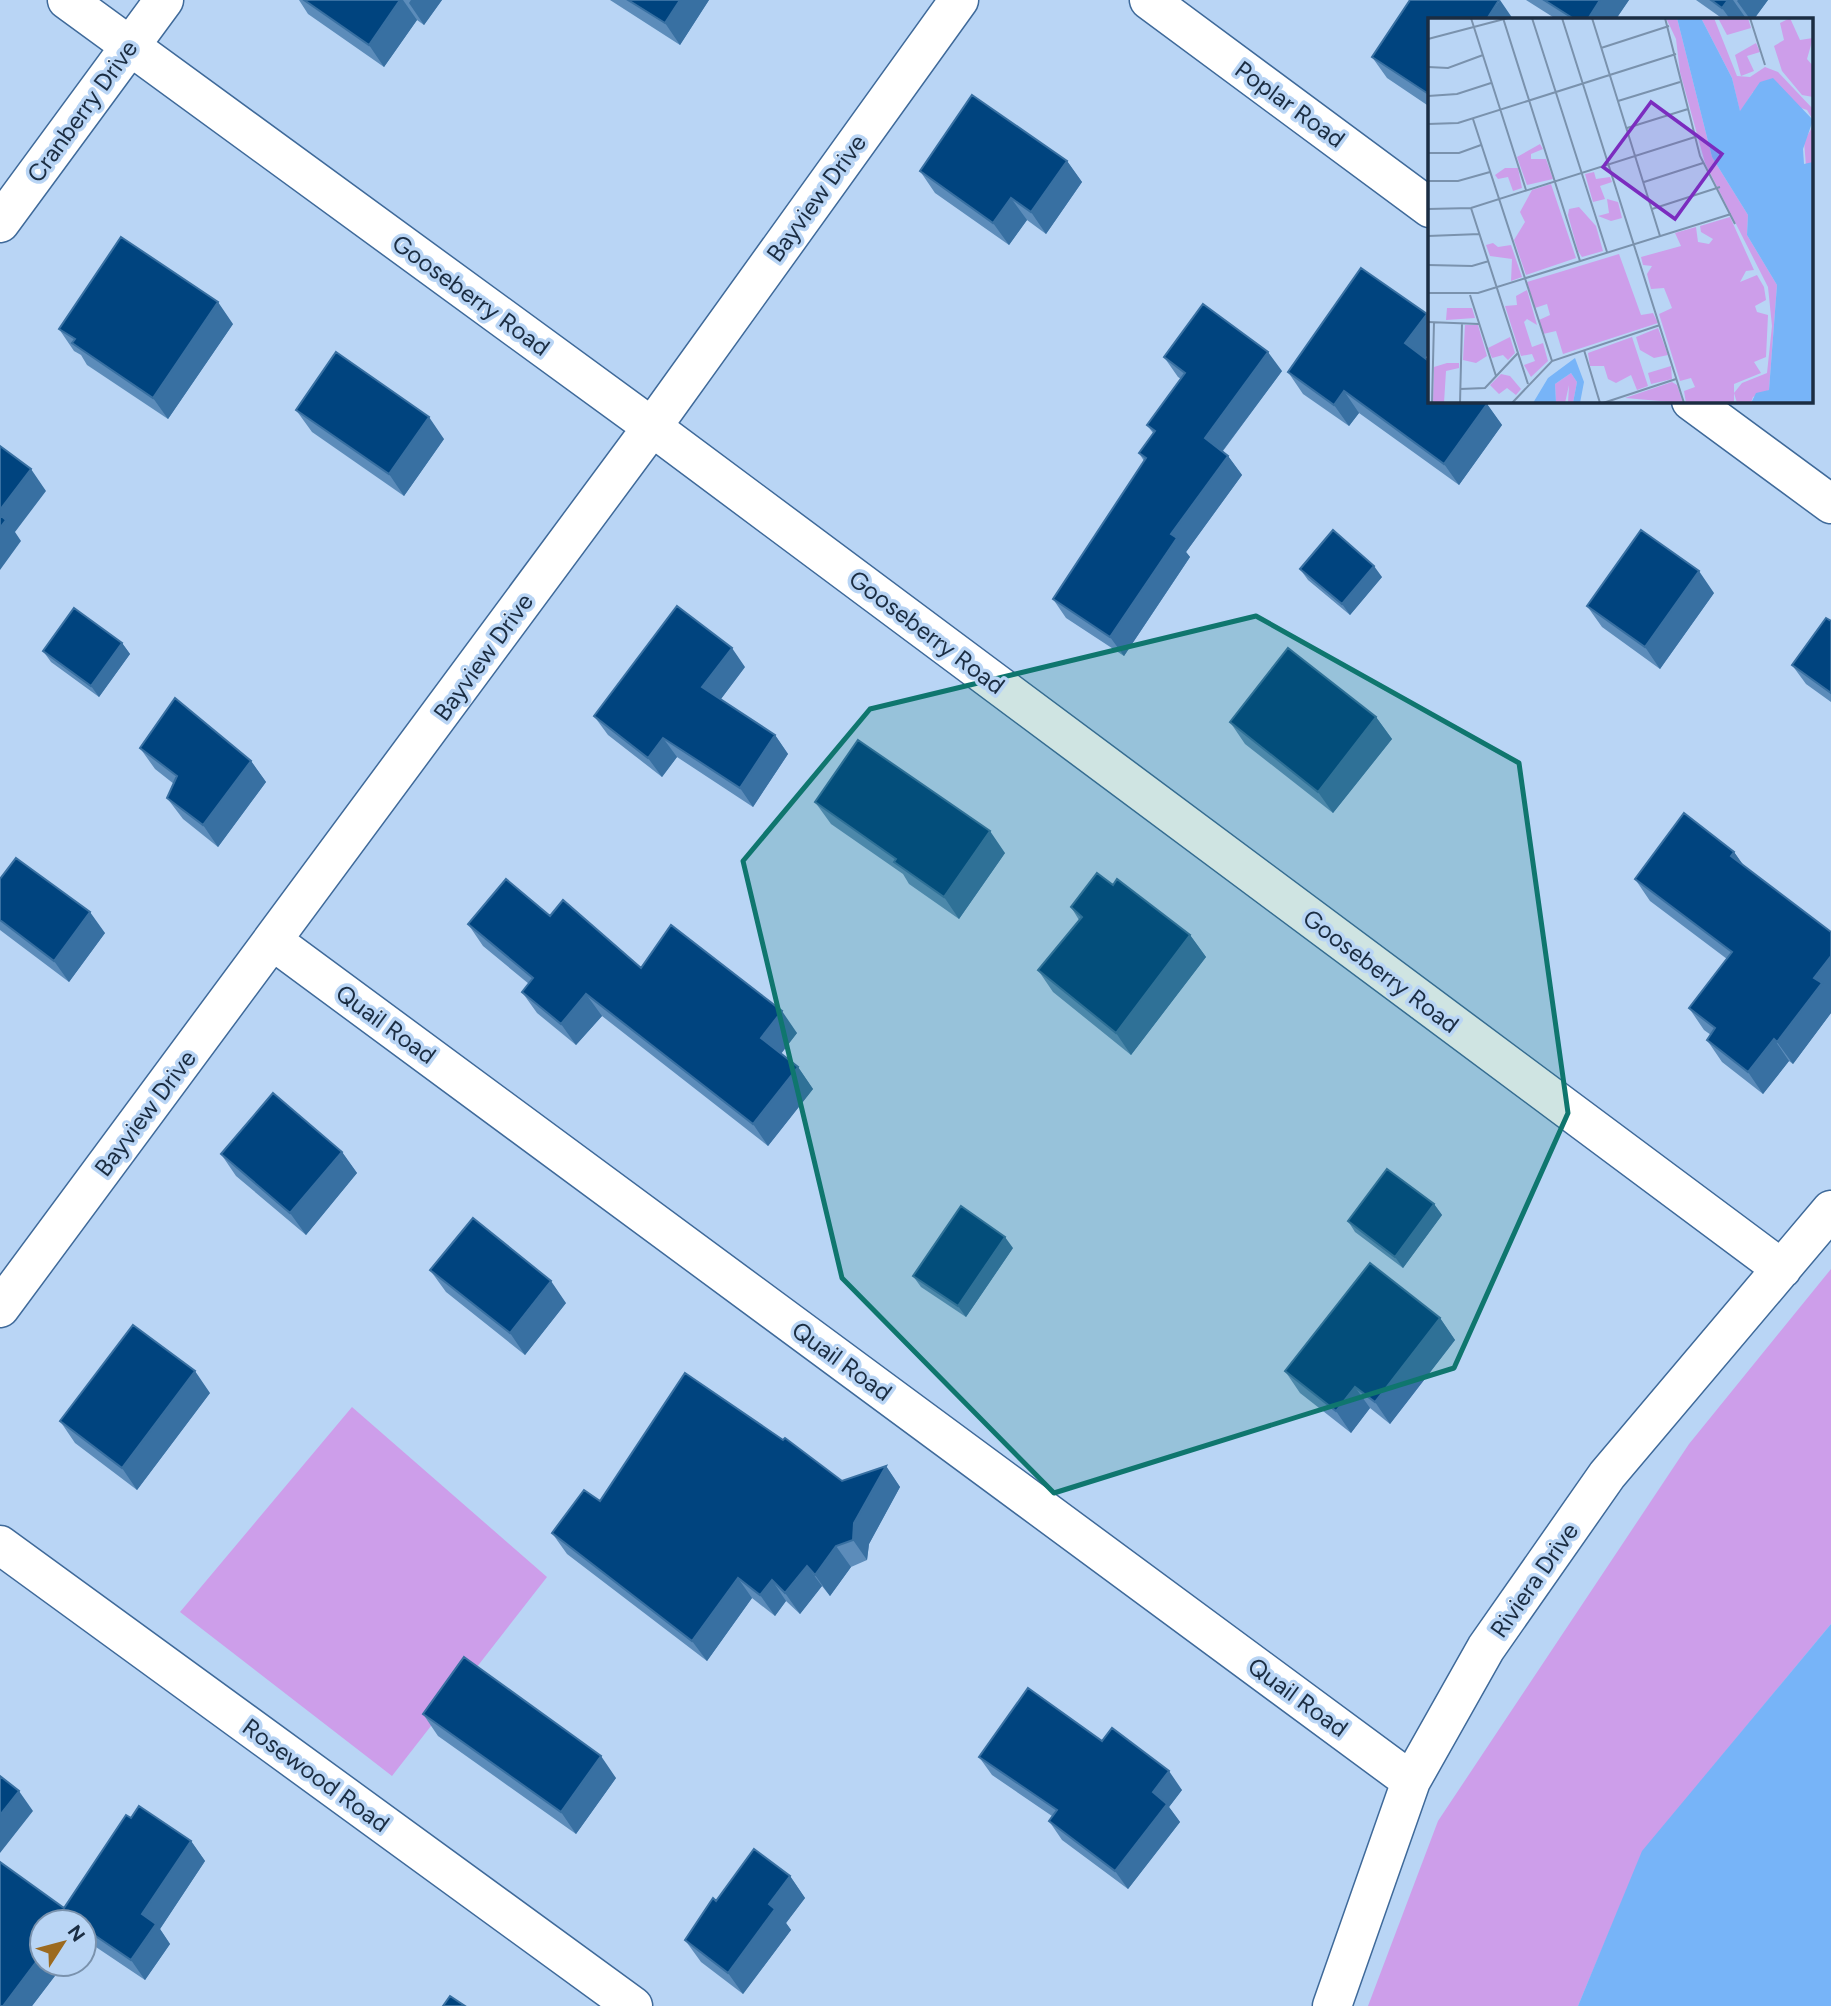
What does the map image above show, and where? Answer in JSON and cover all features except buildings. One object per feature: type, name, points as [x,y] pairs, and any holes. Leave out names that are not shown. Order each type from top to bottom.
[{"type":"street","name":"Gooseberry Road","points":[[68,0],[652,427],[1782,1269]]},
{"type":"street","name":"Cranberry Drive","points":[[0,223],[163,0]]},
{"type":"street","name":"Bayview Drive","points":[[0,1308],[652,427],[959,0]]},
{"type":"street","name":"Poplar Road","points":[[1149,0],[1428,207]]},
{"type":"street","points":[[1692,402],[1831,504]]},
{"type":"street","name":"Quail Road","points":[[273,941],[1410,1781]]},
{"type":"street","name":"Riviera Drive","points":[[1332,2006],[1410,1781],[1486,1648],[1608,1475],[1831,1210]]},
{"type":"street","name":"Rosewood Road","points":[[0,1545],[633,2006]]},
{"type":"highlighted area","points":[[1256,616],[1519,763],[1568,1113],[1454,1368],[1054,1493],[842,1278],[743,861],[870,709]]},
{"type":"shaded area","points":[[1831,1269],[1831,1624],[1643,1851],[1578,2006],[1368,2006],[1438,1821],[1689,1444]]},
{"type":"shaded area","points":[[352,1407],[547,1577],[392,1776],[180,1612]]},
{"type":"water","points":[[1831,1624],[1831,2006],[1578,2006],[1642,1851]]}]
